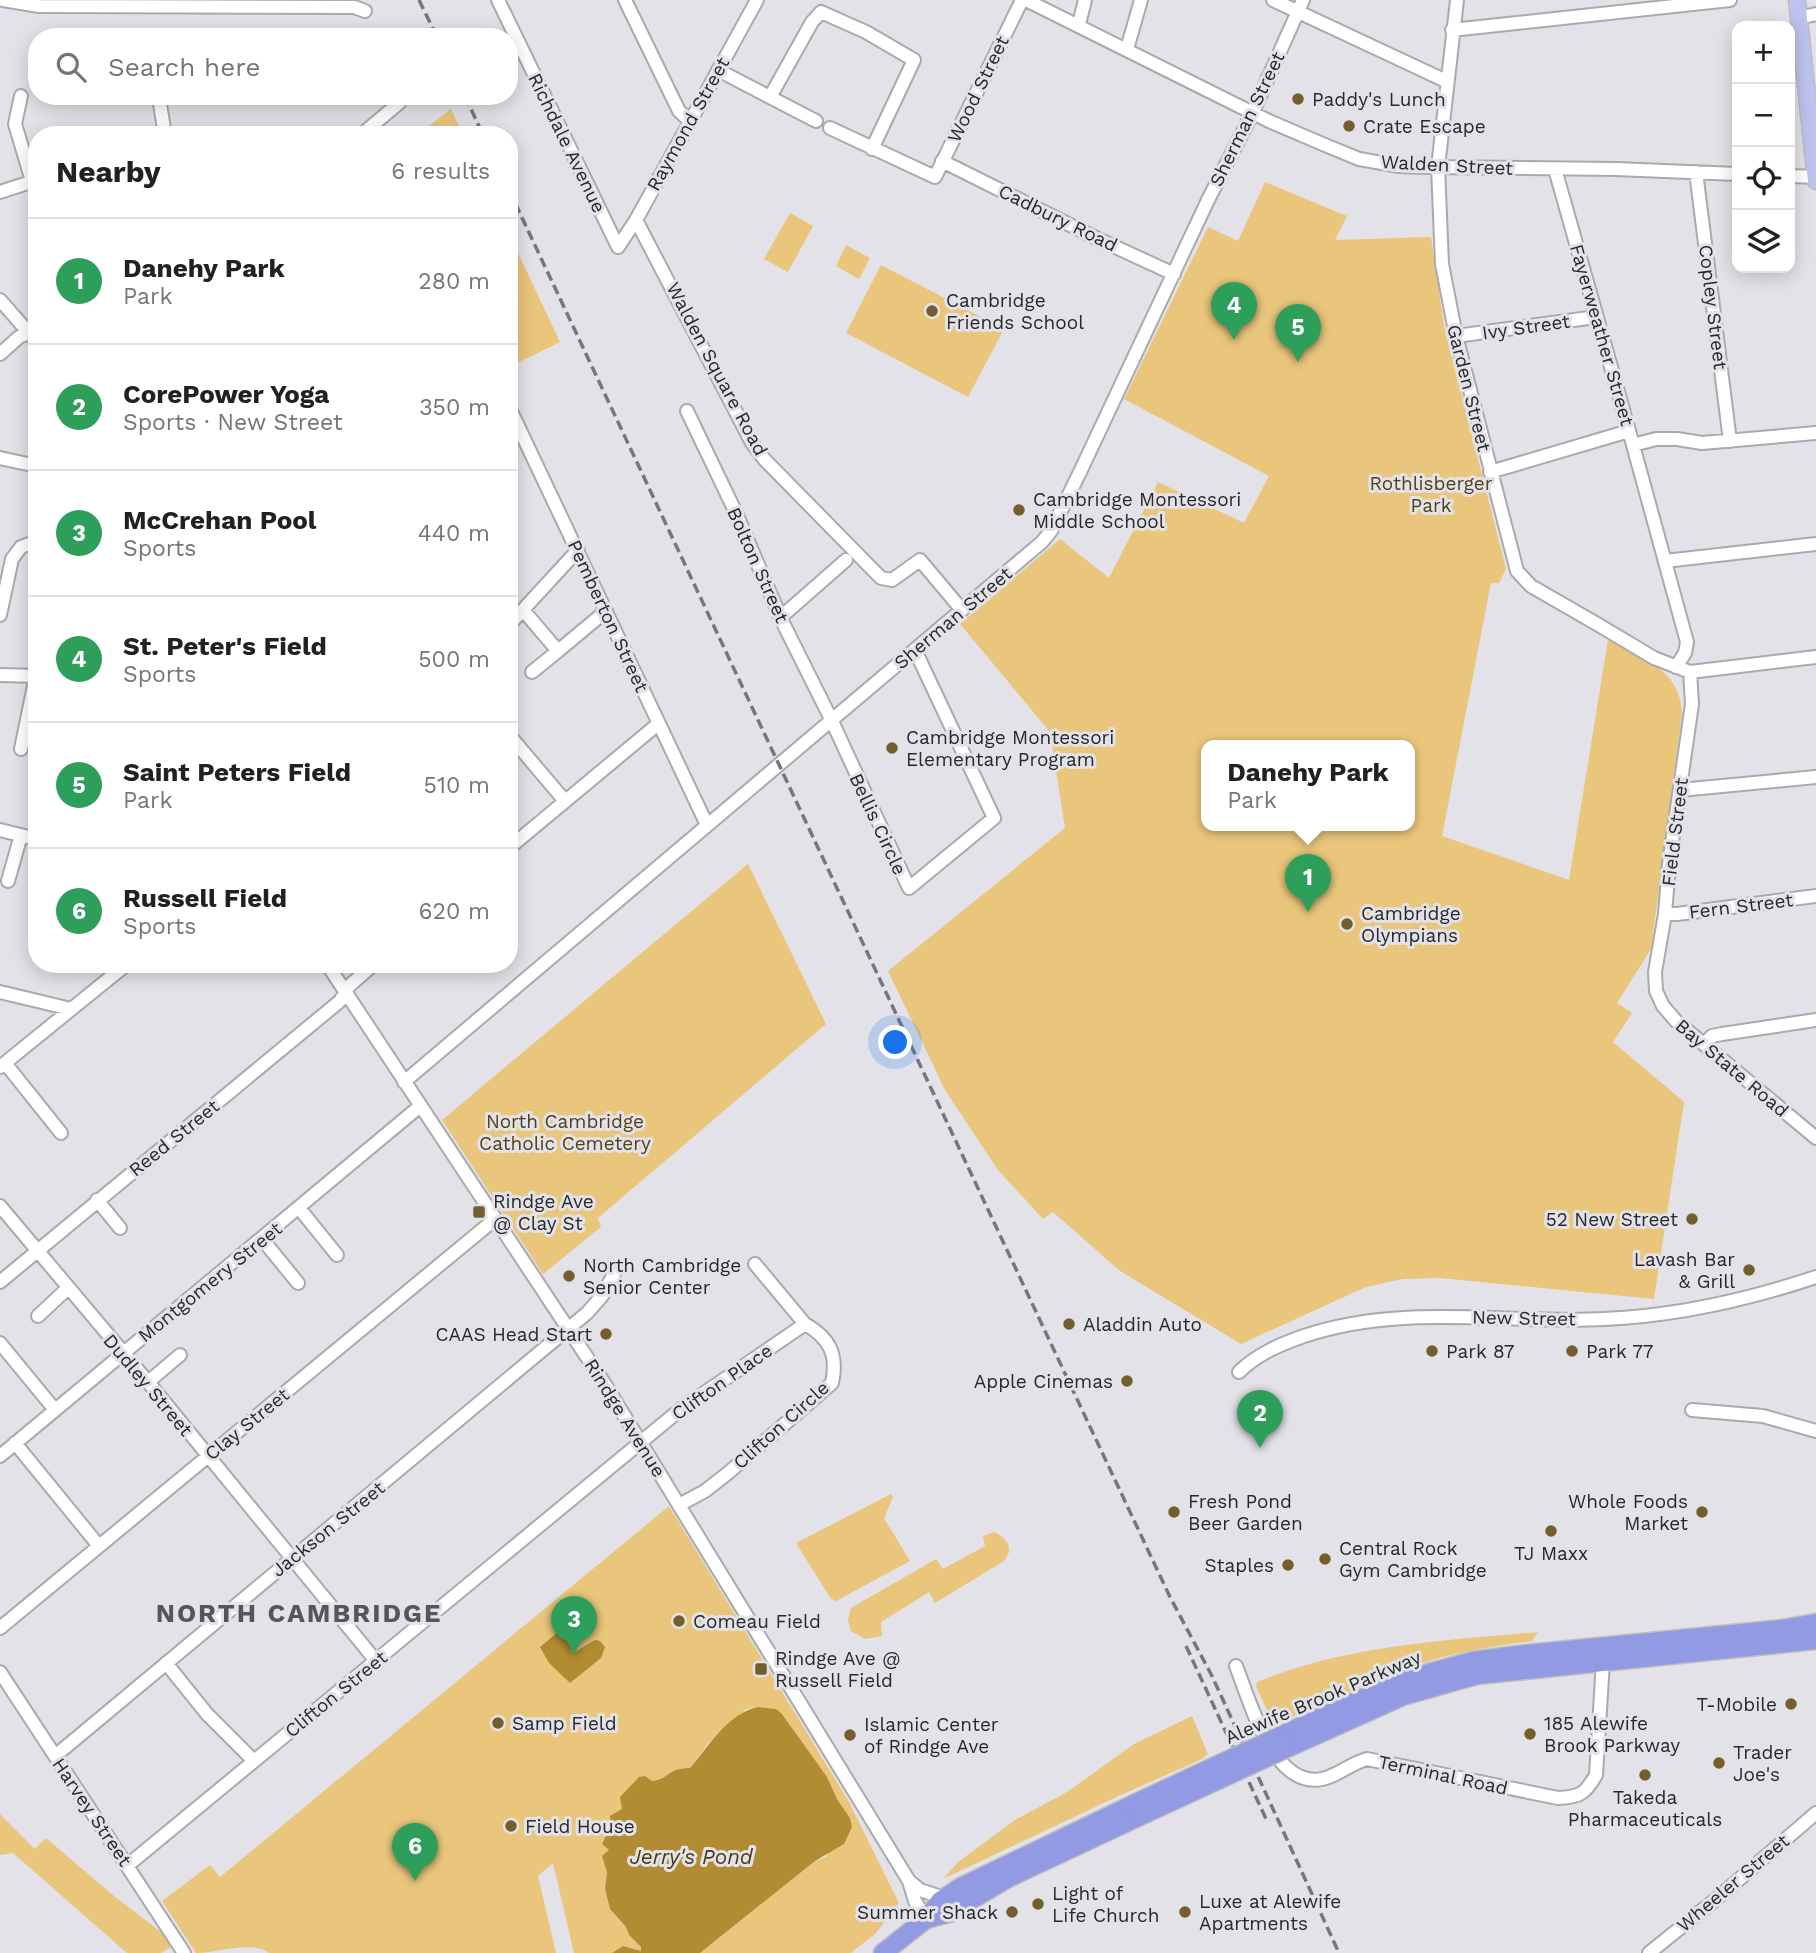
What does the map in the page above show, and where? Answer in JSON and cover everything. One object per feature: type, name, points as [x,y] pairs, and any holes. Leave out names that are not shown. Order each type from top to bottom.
[{"type":"highway","name":"Alewife Brook Parkway","points":[[883,1953],[896,1947],[944,1898],[996,1869],[1137,1810],[1282,1743],[1402,1682],[1473,1661],[1518,1654],[1782,1629],[1816,1623]]},
{"type":"highway","name":"Alewife Brook Parkway","points":[[1282,1743],[1385,1703],[1449,1682],[1514,1670],[1816,1640]]},
{"type":"highway","name":"Alewife Brook Parkway","points":[[926,1919],[949,1913],[1137,1810]]},
{"type":"main road","points":[[1797,0],[1816,178]]},
{"type":"street","points":[[3,0],[40,6],[280,3],[354,7],[365,12]]},
{"type":"street","name":"Richdale Avenue","points":[[498,0],[512,28]]},
{"type":"street","points":[[625,0],[679,111],[690,121]]},
{"type":"street","name":"Raymond Street","points":[[618,247],[636,220],[757,0]]},
{"type":"street","name":"Walden Street","points":[[1024,0],[1079,24],[1253,112],[1359,159],[1399,166],[1732,174]]},
{"type":"street","name":"Wood Street","points":[[872,149],[935,177],[1024,0]]},
{"type":"street","points":[[1079,24],[1085,0]]},
{"type":"street","points":[[1127,49],[1141,0]]},
{"type":"street","points":[[1273,0],[1301,6],[1446,81]]},
{"type":"street","name":"Garden Street","points":[[1457,0],[1438,167],[1442,264],[1456,336],[1511,556],[1522,579],[1643,651],[1690,672]]},
{"type":"street","points":[[1452,30],[1730,0]]},
{"type":"street","name":"Sherman Street","points":[[404,1082],[1036,547],[1051,531],[1253,112],[1301,6]]},
{"type":"street","points":[[770,97],[821,12],[913,57],[913,63],[872,149],[830,128]]},
{"type":"street","points":[[1799,18],[1816,14]]},
{"type":"street","name":"Richdale Avenue","points":[[518,41],[618,247]]},
{"type":"street","points":[[718,70],[816,121]]},
{"type":"street","points":[[21,96],[16,116],[16,132],[28,165]]},
{"type":"street","points":[[160,105],[164,126]]},
{"type":"street","points":[[372,126],[397,105]]},
{"type":"street","name":"Cadbury Road","points":[[942,161],[1174,274]]},
{"type":"street","name":"Fayerweather Street","points":[[1555,169],[1633,444],[1656,439],[1702,443],[1816,433]]},
{"type":"street","name":"Copley Street","points":[[1696,172],[1731,441]]},
{"type":"street","points":[[1795,176],[1816,178]]},
{"type":"street","points":[[0,192],[28,183]]},
{"type":"street","name":"Walden Square Road","points":[[636,220],[752,443],[764,459],[881,578],[892,580],[920,560],[961,610]]},
{"type":"street","points":[[0,300],[28,329]]},
{"type":"street","name":"Ivy Street","points":[[1456,336],[1596,317]]},
{"type":"street","points":[[0,354],[19,337],[28,336]]},
{"type":"street","name":"Bolton Street","points":[[687,411],[736,513],[780,617],[831,719]]},
{"type":"street","name":"Pemberton Street","points":[[518,426],[707,825]]},
{"type":"street","points":[[1490,472],[1629,431]]},
{"type":"street","points":[[1633,444],[1687,642],[1685,653],[1676,667]]},
{"type":"street","points":[[0,458],[28,464]]},
{"type":"street","points":[[1665,561],[1816,544]]},
{"type":"street","points":[[0,615],[16,552],[28,546]]},
{"type":"street","points":[[518,615],[578,550]]},
{"type":"street","points":[[780,617],[846,560]]},
{"type":"street","points":[[523,610],[558,651]]},
{"type":"street","points":[[532,673],[606,611]]},
{"type":"street","name":"Bellis Circle","points":[[831,719],[909,888],[994,818],[915,650]]},
{"type":"street","points":[[1690,672],[1816,657]]},
{"type":"street","name":"Field Street","points":[[1657,991],[1655,972],[1692,704],[1690,672]]},
{"type":"street","points":[[0,675],[28,676]]},
{"type":"street","points":[[21,749],[28,715]]},
{"type":"street","points":[[518,840],[659,724]]},
{"type":"street","points":[[518,746],[565,801]]},
{"type":"street","points":[[1680,790],[1816,777]]},
{"type":"street","points":[[0,830],[28,837]]},
{"type":"street","points":[[8,881],[21,835]]},
{"type":"street","name":"Fern Street","points":[[1665,914],[1816,897]]},
{"type":"street","points":[[61,1133],[2,1065],[116,973]]},
{"type":"street","name":"Rindge Avenue","points":[[333,973],[641,1442],[909,1881],[915,1900],[926,1919]]},
{"type":"street","name":"Reed Street","points":[[0,1282],[329,1010],[364,973]]},
{"type":"street","name":"Bay State Road","points":[[1657,991],[1667,1012],[1816,1138]]},
{"type":"street","points":[[0,992],[71,1009]]},
{"type":"street","points":[[1704,1044],[1712,1036],[1816,1020]]},
{"type":"street","name":"Montgomery Street","points":[[0,1456],[419,1107]]},
{"type":"street","points":[[97,1200],[120,1228]]},
{"type":"street","name":"Dudley Street","points":[[0,1206],[376,1661]]},
{"type":"street","points":[[299,1208],[337,1255]]},
{"type":"street","name":"Clay Street","points":[[0,1628],[494,1220]]},
{"type":"street","points":[[262,1240],[298,1283]]},
{"type":"street","name":"Clifton Circle","points":[[679,1505],[705,1491],[728,1473],[832,1383],[834,1354],[755,1264]]},
{"type":"street","name":"Jackson Street","points":[[55,1756],[568,1329],[598,1301],[614,1274]]},
{"type":"street","name":"New Street","points":[[1239,1371],[1253,1360],[1290,1341],[1324,1329],[1367,1320],[1434,1317],[1602,1319],[1654,1315],[1744,1299],[1816,1277]]},
{"type":"street","points":[[38,1316],[68,1288]]},
{"type":"street","name":"Clifton Place","points":[[641,1442],[716,1383],[805,1324]]},
{"type":"street","points":[[0,1343],[55,1410]]},
{"type":"street","points":[[148,1382],[180,1355]]},
{"type":"street","points":[[1692,1410],[1763,1416],[1816,1431]]},
{"type":"street","name":"Clifton Street","points":[[128,1865],[641,1442]]},
{"type":"street","points":[[15,1443],[99,1546]]},
{"type":"street","name":"Terminal Road","points":[[1236,1666],[1267,1743],[1293,1775],[1310,1780],[1324,1779],[1367,1759],[1558,1798],[1576,1798],[1588,1788],[1596,1775],[1603,1661]]},
{"type":"street","points":[[166,1663],[207,1714],[254,1761]]},
{"type":"street","name":"Harvey Street","points":[[0,1672],[184,1953]]},
{"type":"street","name":"Wheeler Street","points":[[1649,1953],[1816,1813]]},
{"type":"street","points":[[909,1881],[919,1890],[944,1898]]},
{"type":"green space","points":[[451,109],[459,126],[429,126]]},
{"type":"green space","name":"Rothlisberger Park","points":[[1265,182],[1347,216],[1335,240],[1431,237],[1444,325],[1506,569],[1499,583],[1491,583],[1442,836],[1569,880],[1608,640],[1657,667],[1675,686],[1682,714],[1651,949],[1617,1003],[1632,1013],[1613,1042],[1684,1102],[1654,1299],[1440,1278],[1403,1279],[1366,1287],[1241,1344],[1120,1271],[1053,1212],[1043,1219],[998,1170],[945,1090],[888,971],[1065,828],[1050,732],[960,624],[1060,539],[1109,578],[1158,482],[1244,523],[1269,476],[1124,399],[1208,227],[1238,241]]},
{"type":"green space","points":[[790,213],[813,226],[788,272],[764,259]]},
{"type":"green space","points":[[846,245],[870,258],[859,279],[836,266]]},
{"type":"green space","points":[[518,253],[560,342],[518,363]]},
{"type":"green space","points":[[881,265],[1004,329],[968,397],[846,333]]},
{"type":"green space","name":"North Cambridge Catholic Cemetery","points":[[748,864],[826,1024],[598,1218],[601,1227],[543,1274],[442,1120]]},
{"type":"green space","points":[[891,1494],[893,1497],[884,1518],[910,1561],[836,1601],[831,1599],[796,1543]]},
{"type":"green space","points":[[669,1506],[849,1802],[899,1903],[876,1933],[851,1953],[700,1953],[815,1861],[826,1857],[850,1818],[827,1777],[782,1714],[758,1707],[746,1709],[709,1742],[690,1768],[672,1771],[652,1781],[622,1809],[611,1825],[602,1844],[609,1850],[605,1889],[610,1909],[641,1947],[641,1952],[623,1946],[612,1953],[574,1953],[553,1863],[538,1876],[556,1953],[269,1953],[262,1949],[244,1947],[196,1953],[162,1901],[210,1865],[220,1877]]},
{"type":"green space","points":[[995,1532],[1008,1544],[1009,1552],[1004,1561],[935,1603],[929,1592],[881,1622],[882,1636],[865,1639],[851,1631],[848,1620],[851,1608],[936,1559],[943,1569],[985,1546],[983,1536]]},
{"type":"green space","points":[[1538,1632],[1532,1641],[1463,1652],[1413,1666],[1273,1724],[1256,1686],[1257,1682],[1292,1670],[1361,1652]]},
{"type":"green space","points":[[1192,1716],[1208,1754],[1202,1759],[943,1879],[958,1862],[1015,1820],[1067,1792],[1134,1744]]},
{"type":"green space","points":[[0,1814],[35,1849],[46,1838],[161,1932],[171,1947],[161,1953],[127,1953],[13,1853],[0,1855]]},
{"type":"water","points":[[570,1626],[579,1636],[578,1642],[571,1649],[573,1653],[595,1640],[605,1647],[601,1658],[570,1683],[549,1663],[540,1647],[564,1627]]},
{"type":"water","name":"Jerry's Pond","points":[[758,1707],[776,1709],[782,1714],[827,1777],[850,1818],[852,1827],[844,1844],[815,1861],[700,1953],[612,1953],[623,1946],[641,1951],[641,1947],[610,1909],[605,1889],[607,1872],[602,1856],[609,1850],[602,1844],[611,1825],[610,1816],[622,1809],[620,1797],[639,1777],[645,1776],[652,1781],[677,1770],[690,1768],[728,1723],[747,1710]]},
{"type":"railway","points":[[419,0],[433,28]]},
{"type":"railway","points":[[469,105],[479,126]]},
{"type":"railway","points":[[518,209],[1170,1597],[1212,1676],[1339,1953]]},
{"type":"railway","points":[[1186,1646],[1267,1821]]},
{"type":"place","name":"Paddy's Lunch","points":[[1298,99]]},
{"type":"place","name":"Crate Escape","points":[[1349,126]]},
{"type":"place","name":"Cambridge Friends School","points":[[932,311]]},
{"type":"place","name":"St. Peter's Field","points":[[1234,340]]},
{"type":"place","name":"Saint Peters Field","points":[[1298,362]]},
{"type":"place","name":"Cambridge Montessori Middle School","points":[[1019,510]]},
{"type":"place","name":"Cambridge Montessori Elementary Program","points":[[892,748]]},
{"type":"place","name":"Danehy Park","points":[[1308,912]]},
{"type":"place","name":"Cambridge Olympians","points":[[1347,924]]},
{"type":"place","name":"Rindge Ave @ Clay St","points":[[479,1212]]},
{"type":"place","name":"52 New Street","points":[[1692,1219]]},
{"type":"place","name":"Lavash Bar & Grill","points":[[1749,1270]]},
{"type":"place","name":"North Cambridge Senior Center","points":[[569,1276]]},
{"type":"place","name":"Aladdin Auto","points":[[1069,1324]]},
{"type":"place","name":"CAAS Head Start","points":[[606,1334]]},
{"type":"place","name":"Park 87","points":[[1432,1351]]},
{"type":"place","name":"Park 77","points":[[1572,1351]]},
{"type":"place","name":"Apple Cinemas","points":[[1127,1381]]},
{"type":"place","name":"CorePower Yoga","points":[[1260,1448]]},
{"type":"place","name":"Fresh Pond Beer Garden","points":[[1174,1512]]},
{"type":"place","name":"Whole Foods Market","points":[[1702,1512]]},
{"type":"place","name":"TJ Maxx","points":[[1551,1531]]},
{"type":"place","name":"Central Rock Gym Cambridge","points":[[1325,1559]]},
{"type":"place","name":"Staples","points":[[1288,1565]]},
{"type":"place","name":"Comeau Field","points":[[679,1621]]},
{"type":"place","name":"McCrehan Pool","points":[[574,1654]]},
{"type":"place","name":"Rindge Ave @ Russell Field","points":[[761,1669]]},
{"type":"place","name":"T-Mobile","points":[[1791,1704]]},
{"type":"place","name":"Samp Field","points":[[498,1723]]},
{"type":"place","name":"185 Alewife Brook Parkway","points":[[1530,1734]]},
{"type":"place","name":"Islamic Center of Rindge Ave","points":[[850,1735]]},
{"type":"place","name":"Trader Joe's","points":[[1719,1763]]},
{"type":"place","name":"Takeda Pharmaceuticals","points":[[1645,1775]]},
{"type":"place","name":"Field House","points":[[511,1826]]},
{"type":"place","name":"Russell Field","points":[[415,1881]]},
{"type":"place","name":"Light of Life Church","points":[[1038,1904]]},
{"type":"place","name":"Summer Shack","points":[[1012,1912]]},
{"type":"place","name":"Luxe at Alewife Apartments","points":[[1185,1912]]},
{"type":"district","name":"NORTH CAMBRIDGE","points":[[299,1613]]}]
